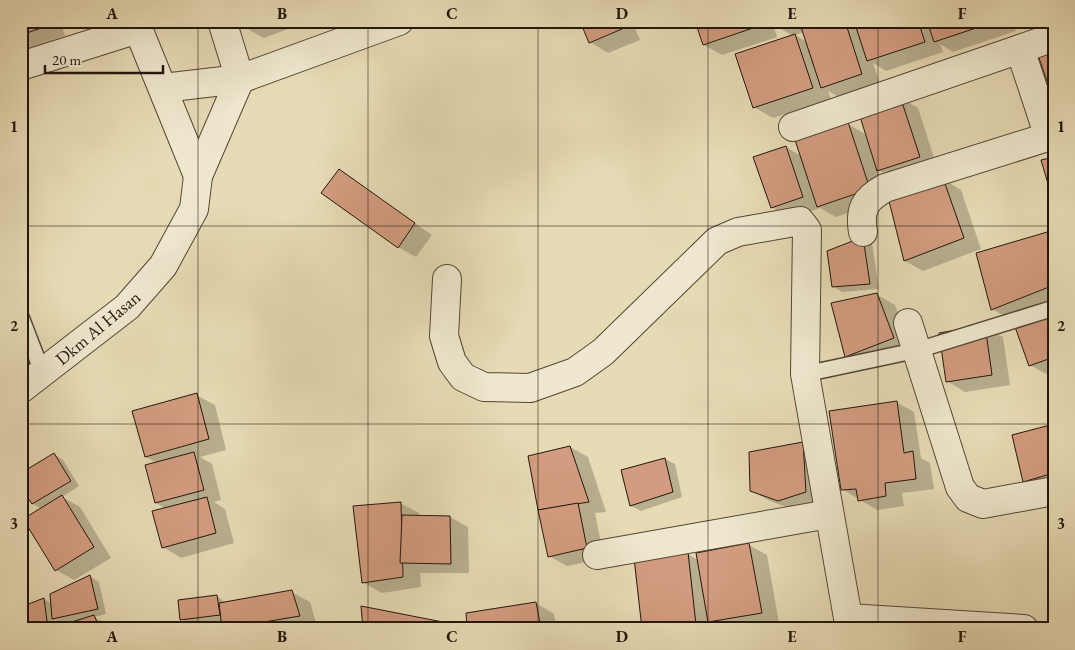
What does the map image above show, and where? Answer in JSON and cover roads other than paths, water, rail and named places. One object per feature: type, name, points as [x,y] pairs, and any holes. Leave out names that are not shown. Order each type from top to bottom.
[{"type":"street","points":[[198,176],[240,79],[222,21]]},
{"type":"street","points":[[163,88],[240,79],[399,21]]},
{"type":"street","points":[[21,66],[136,25],[198,176]]},
{"type":"street","points":[[793,127],[1054,38]]},
{"type":"street","points":[[863,232],[861,212],[866,201],[885,188],[1051,136],[1020,49]]},
{"type":"street","name":"Dkm Al Hasan","points":[[32,381],[128,307],[163,266],[194,209],[198,176]]},
{"type":"street","points":[[447,279],[444,336],[452,362],[463,377],[484,387],[530,388],[575,372],[603,352],[717,241],[738,232],[800,222],[807,230],[805,374],[848,623],[1024,629]]},
{"type":"street","points":[[908,323],[960,487],[968,498],[983,504],[1054,491]]},
{"type":"street","points":[[597,554],[829,514]]},
{"type":"lane","points":[[805,374],[918,350],[1054,308]]},
{"type":"lane","points":[[21,317],[32,381]]}]
